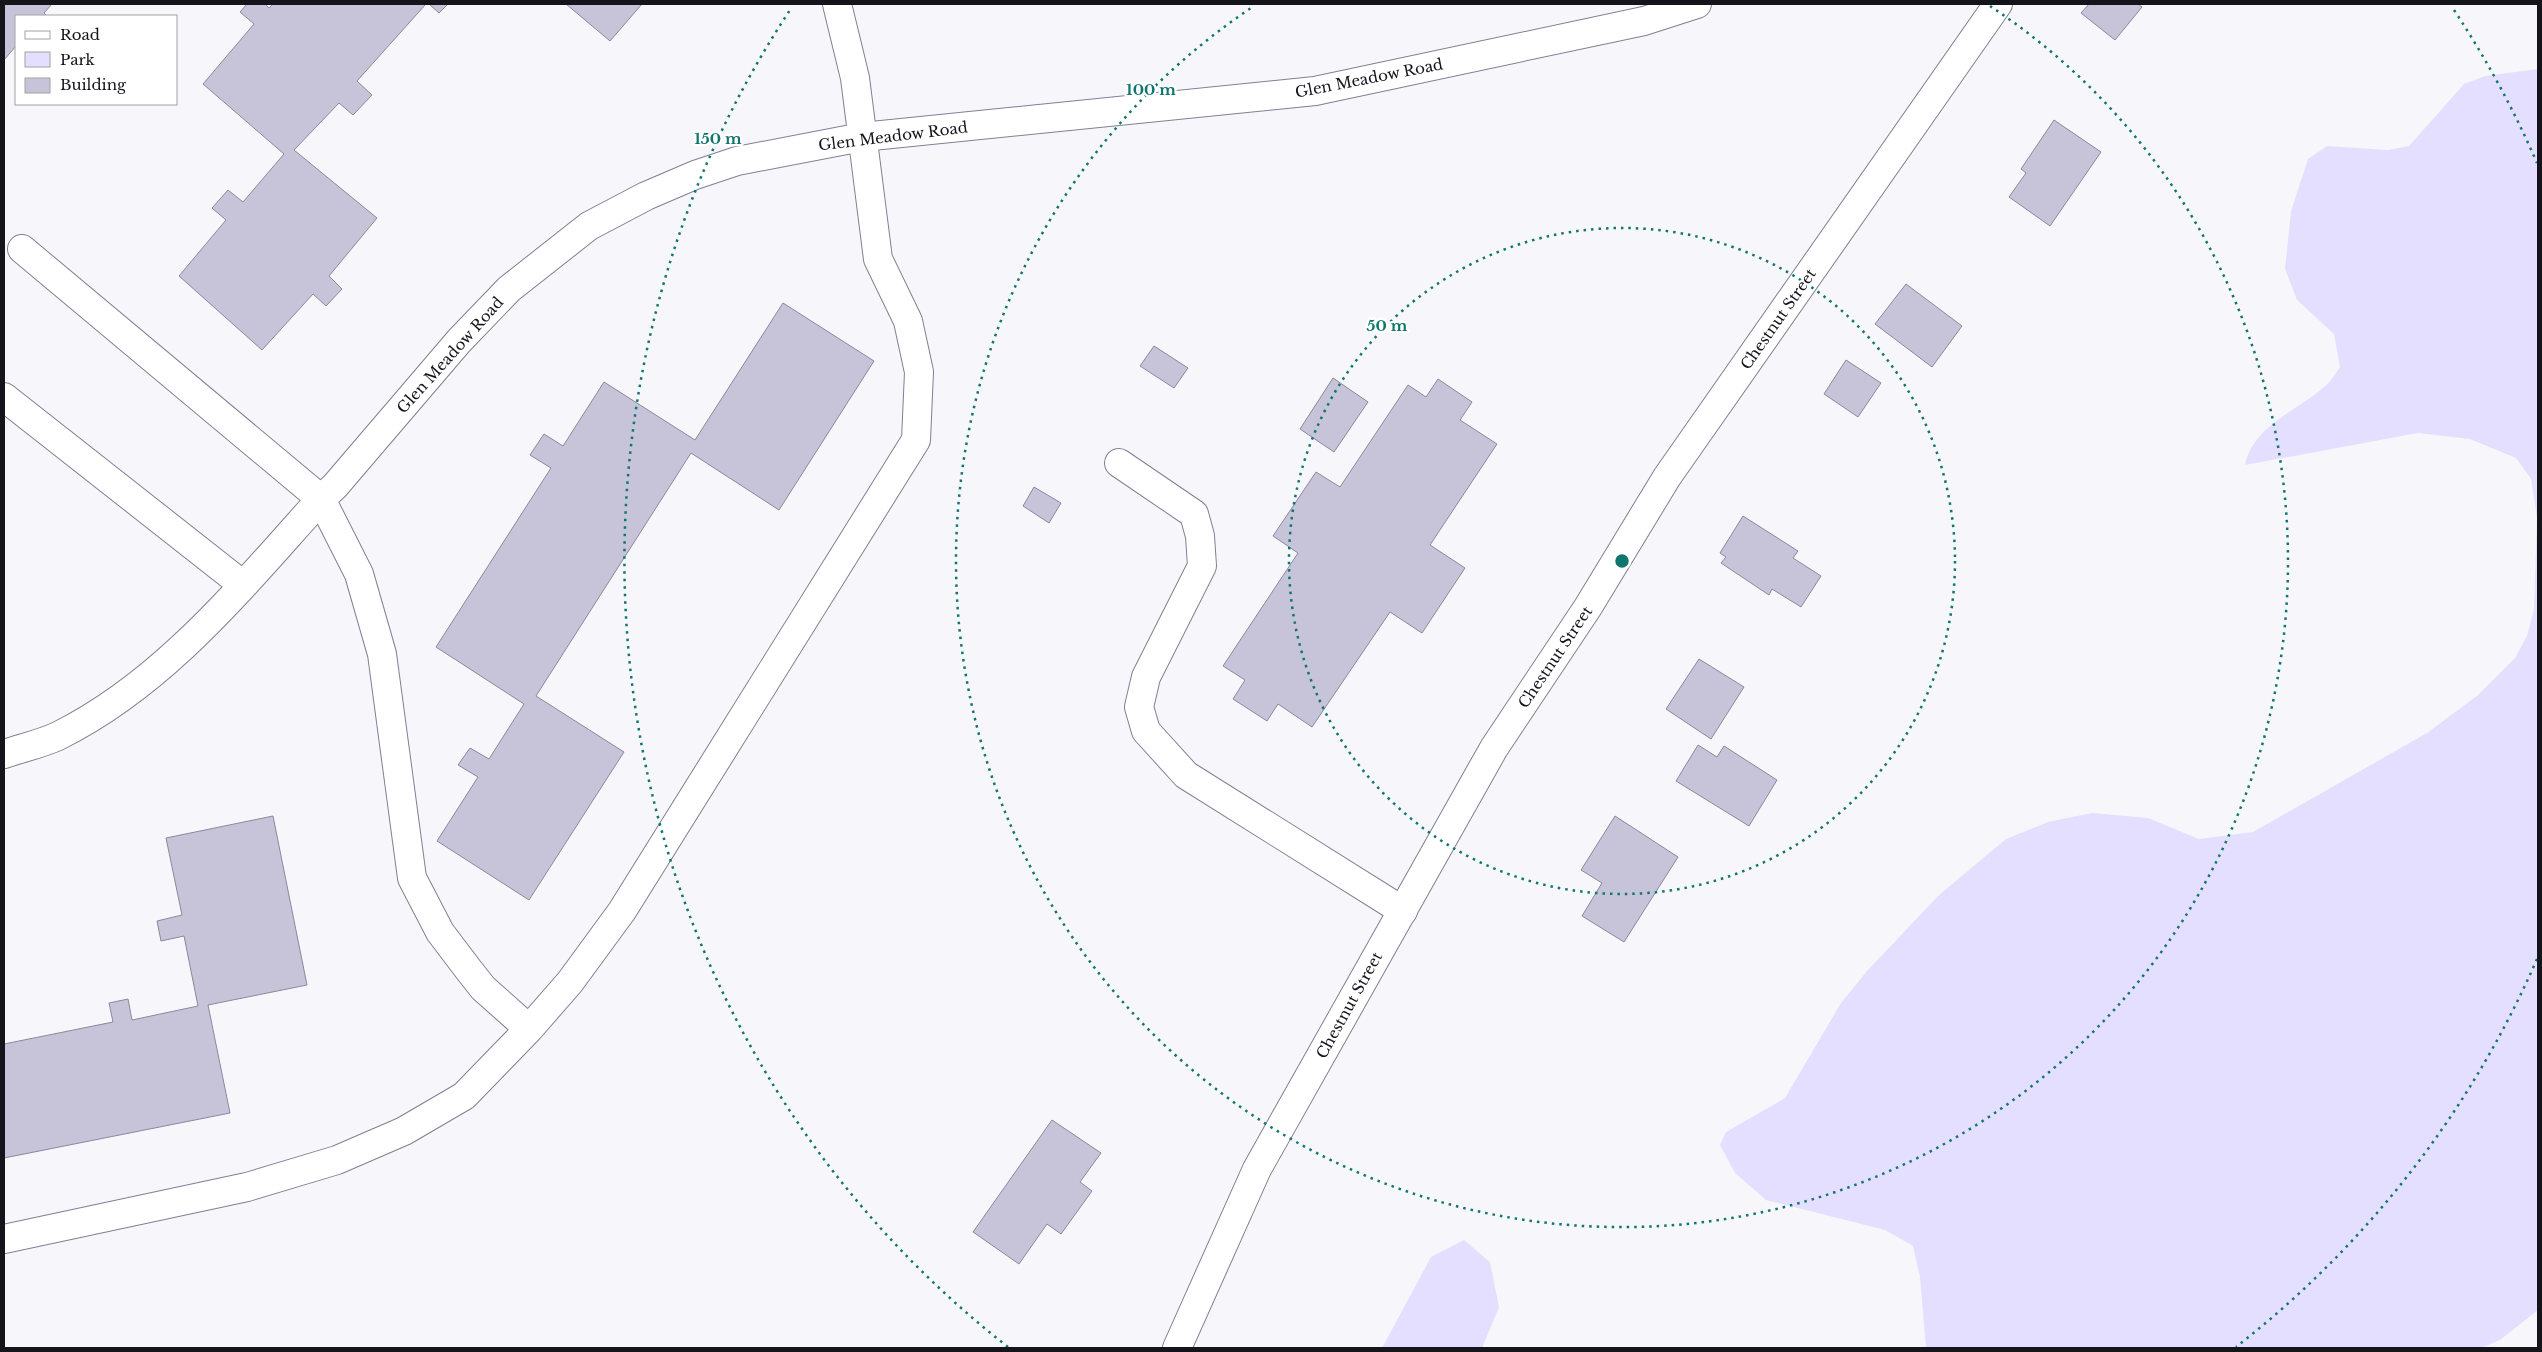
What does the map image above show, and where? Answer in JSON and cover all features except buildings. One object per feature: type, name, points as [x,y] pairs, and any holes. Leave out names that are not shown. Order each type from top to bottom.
[{"type":"street","points":[[4,1239],[247,1187],[338,1160],[404,1131],[464,1096],[529,1029],[570,982],[622,911],[916,440],[919,372],[908,321],[878,259],[854,70],[837,4]]},
{"type":"street","name":"Glen Meadow Road","points":[[4,754],[56,736],[101,712],[140,684],[228,602],[335,486],[486,311],[535,268],[589,226],[670,185],[736,161],[862,137],[1315,91],[1644,21],[1697,4]]},
{"type":"street","name":"Chestnut Street","points":[[1177,1348],[1257,1169],[1494,748],[1588,607],[1667,477],[1994,5]]},
{"type":"street","points":[[22,250],[321,499],[359,574],[382,654],[412,878],[440,932],[462,962],[483,988],[529,1029]]},
{"type":"street","points":[[4,397],[243,585]]},
{"type":"street","points":[[1119,463],[1194,514],[1200,536],[1202,566],[1146,677],[1139,707],[1146,731],[1186,774],[1403,911]]},
{"type":"green space","points":[[2538,69],[2538,1310],[2500,1340],[2481,1348],[1926,1348],[1920,1277],[1913,1246],[1885,1230],[1766,1200],[1735,1173],[1720,1145],[1726,1132],[1785,1098],[1841,1003],[1867,971],[1939,895],[2006,839],[2048,822],[2092,813],[2148,818],[2199,839],[2253,832],[2427,733],[2478,695],[2515,658],[2527,636],[2534,609],[2537,518],[2531,479],[2516,458],[2470,439],[2418,433],[2245,465],[2249,452],[2256,440],[2276,421],[2326,386],[2340,367],[2334,334],[2297,300],[2285,269],[2291,211],[2308,159],[2327,146],[2388,150],[2409,146],[2464,84],[2485,76]]},
{"type":"green space","points":[[1464,1240],[1490,1262],[1499,1307],[1482,1348],[1382,1348],[1431,1257]]}]
